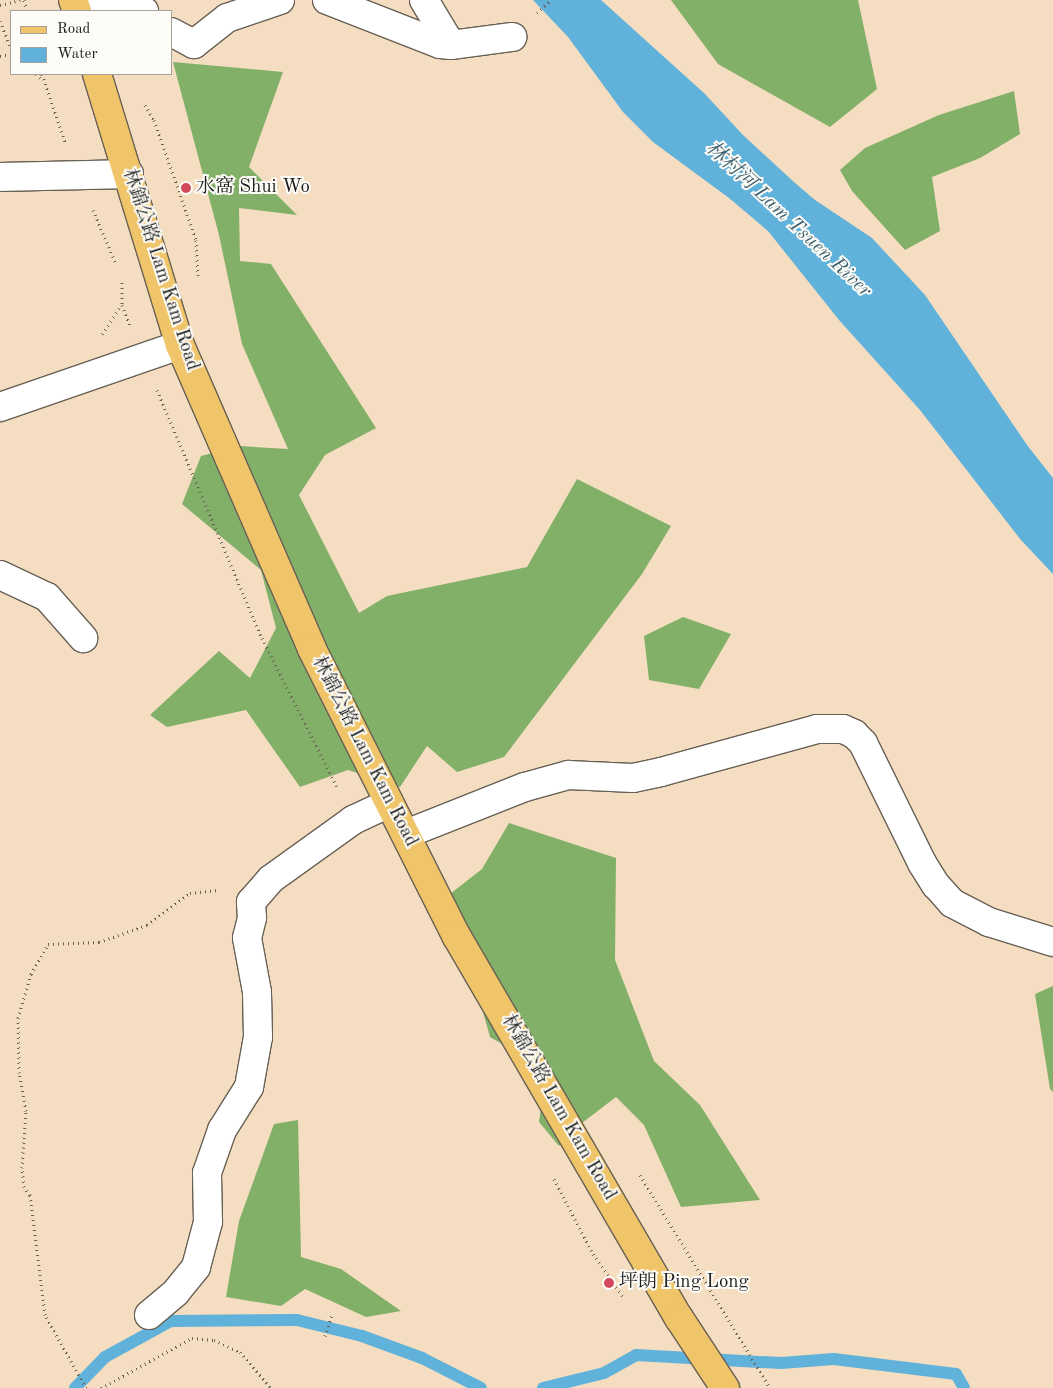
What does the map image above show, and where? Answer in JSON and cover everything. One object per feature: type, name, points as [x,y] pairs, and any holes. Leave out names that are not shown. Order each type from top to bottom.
[{"type":"main road","name":"林錦公路 Lam Kam Road","points":[[97,75],[180,345],[312,649],[457,938],[679,1318],[725,1388]]},
{"type":"street","points":[[172,33],[194,44],[227,18],[280,0]]},
{"type":"street","points":[[327,0],[428,40],[451,45],[512,37]]},
{"type":"street","points":[[424,0],[451,45]]},
{"type":"street","points":[[97,10],[134,4]]},
{"type":"street","points":[[0,177],[129,174]]},
{"type":"street","points":[[0,407],[180,345]]},
{"type":"street","points":[[0,575],[46,597],[83,638]]},
{"type":"street","points":[[406,834],[525,787],[568,775],[633,778],[817,729],[842,729],[854,734],[863,743],[922,863],[936,885],[952,902],[989,922],[1053,942]]},
{"type":"street","points":[[149,1315],[176,1292],[196,1267],[208,1222],[207,1173],[222,1130],[248,1087],[258,1037],[256,992],[247,938],[252,918],[251,902],[272,879],[353,820],[389,803]]},
{"type":"path","points":[[0,5],[20,0]]},
{"type":"path","points":[[0,21],[10,46]]},
{"type":"path","points":[[37,75],[44,81]]},
{"type":"path","points":[[141,97],[154,120],[196,240],[198,280]]},
{"type":"path","points":[[86,1388],[45,1314],[30,1195],[24,1187],[22,1168],[26,1111],[19,1073],[18,1018],[31,974],[48,944],[99,942],[147,925],[190,893],[223,890],[272,879]]},
{"type":"path","points":[[636,1170],[770,1388]]},
{"type":"path","points":[[325,1336],[332,1314]]},
{"type":"path","points":[[101,1388],[192,1338],[214,1340],[240,1352],[271,1388]]},
{"type":"green space","points":[[671,0],[858,0],[877,89],[830,127],[718,64]]},
{"type":"green space","points":[[173,62],[283,72],[249,167],[297,215],[239,208],[240,261],[271,264],[376,428],[325,455],[299,495],[359,613],[387,596],[527,567],[577,479],[671,526],[642,574],[504,757],[457,772],[427,746],[400,787],[348,770],[300,787],[246,710],[167,727],[150,715],[219,651],[250,678],[276,628],[261,570],[182,504],[201,456],[240,446],[288,449],[242,344],[219,235]]},
{"type":"green space","points":[[1014,91],[1020,134],[980,158],[932,177],[940,231],[905,250],[852,191],[840,170],[865,148],[939,115]]},
{"type":"green space","points":[[683,617],[731,634],[699,689],[649,680],[644,636]]},
{"type":"green space","points":[[509,823],[616,858],[615,960],[654,1061],[700,1105],[760,1200],[681,1207],[644,1125],[616,1097],[582,1123],[559,1146],[539,1122],[546,1069],[490,1037],[450,894],[482,869]]},
{"type":"green space","points":[[1053,986],[1053,1092],[1050,1089],[1035,994]]},
{"type":"green space","points":[[298,1120],[301,1257],[341,1269],[401,1311],[366,1317],[305,1289],[281,1306],[226,1297],[239,1221],[274,1124]]},
{"type":"water","name":"林村河 Lam Tsuen River","points":[[533,0],[601,0],[704,93],[743,135],[795,183],[815,200],[872,238],[925,295],[1027,445],[1053,478],[1053,574],[1021,540],[920,410],[839,320],[768,231],[729,198],[653,142],[623,112],[568,37]]},
{"type":"waterway","points":[[75,1388],[105,1357],[171,1321],[297,1320],[362,1336],[422,1358],[481,1388]]},
{"type":"waterway","points":[[543,1388],[604,1373],[636,1355],[781,1363],[834,1359],[956,1374],[964,1388]]},
{"type":"place","name":"水窩 Shui Wo","points":[[186,188]]},
{"type":"place","name":"坪朗 Ping Long","points":[[609,1283]]}]
